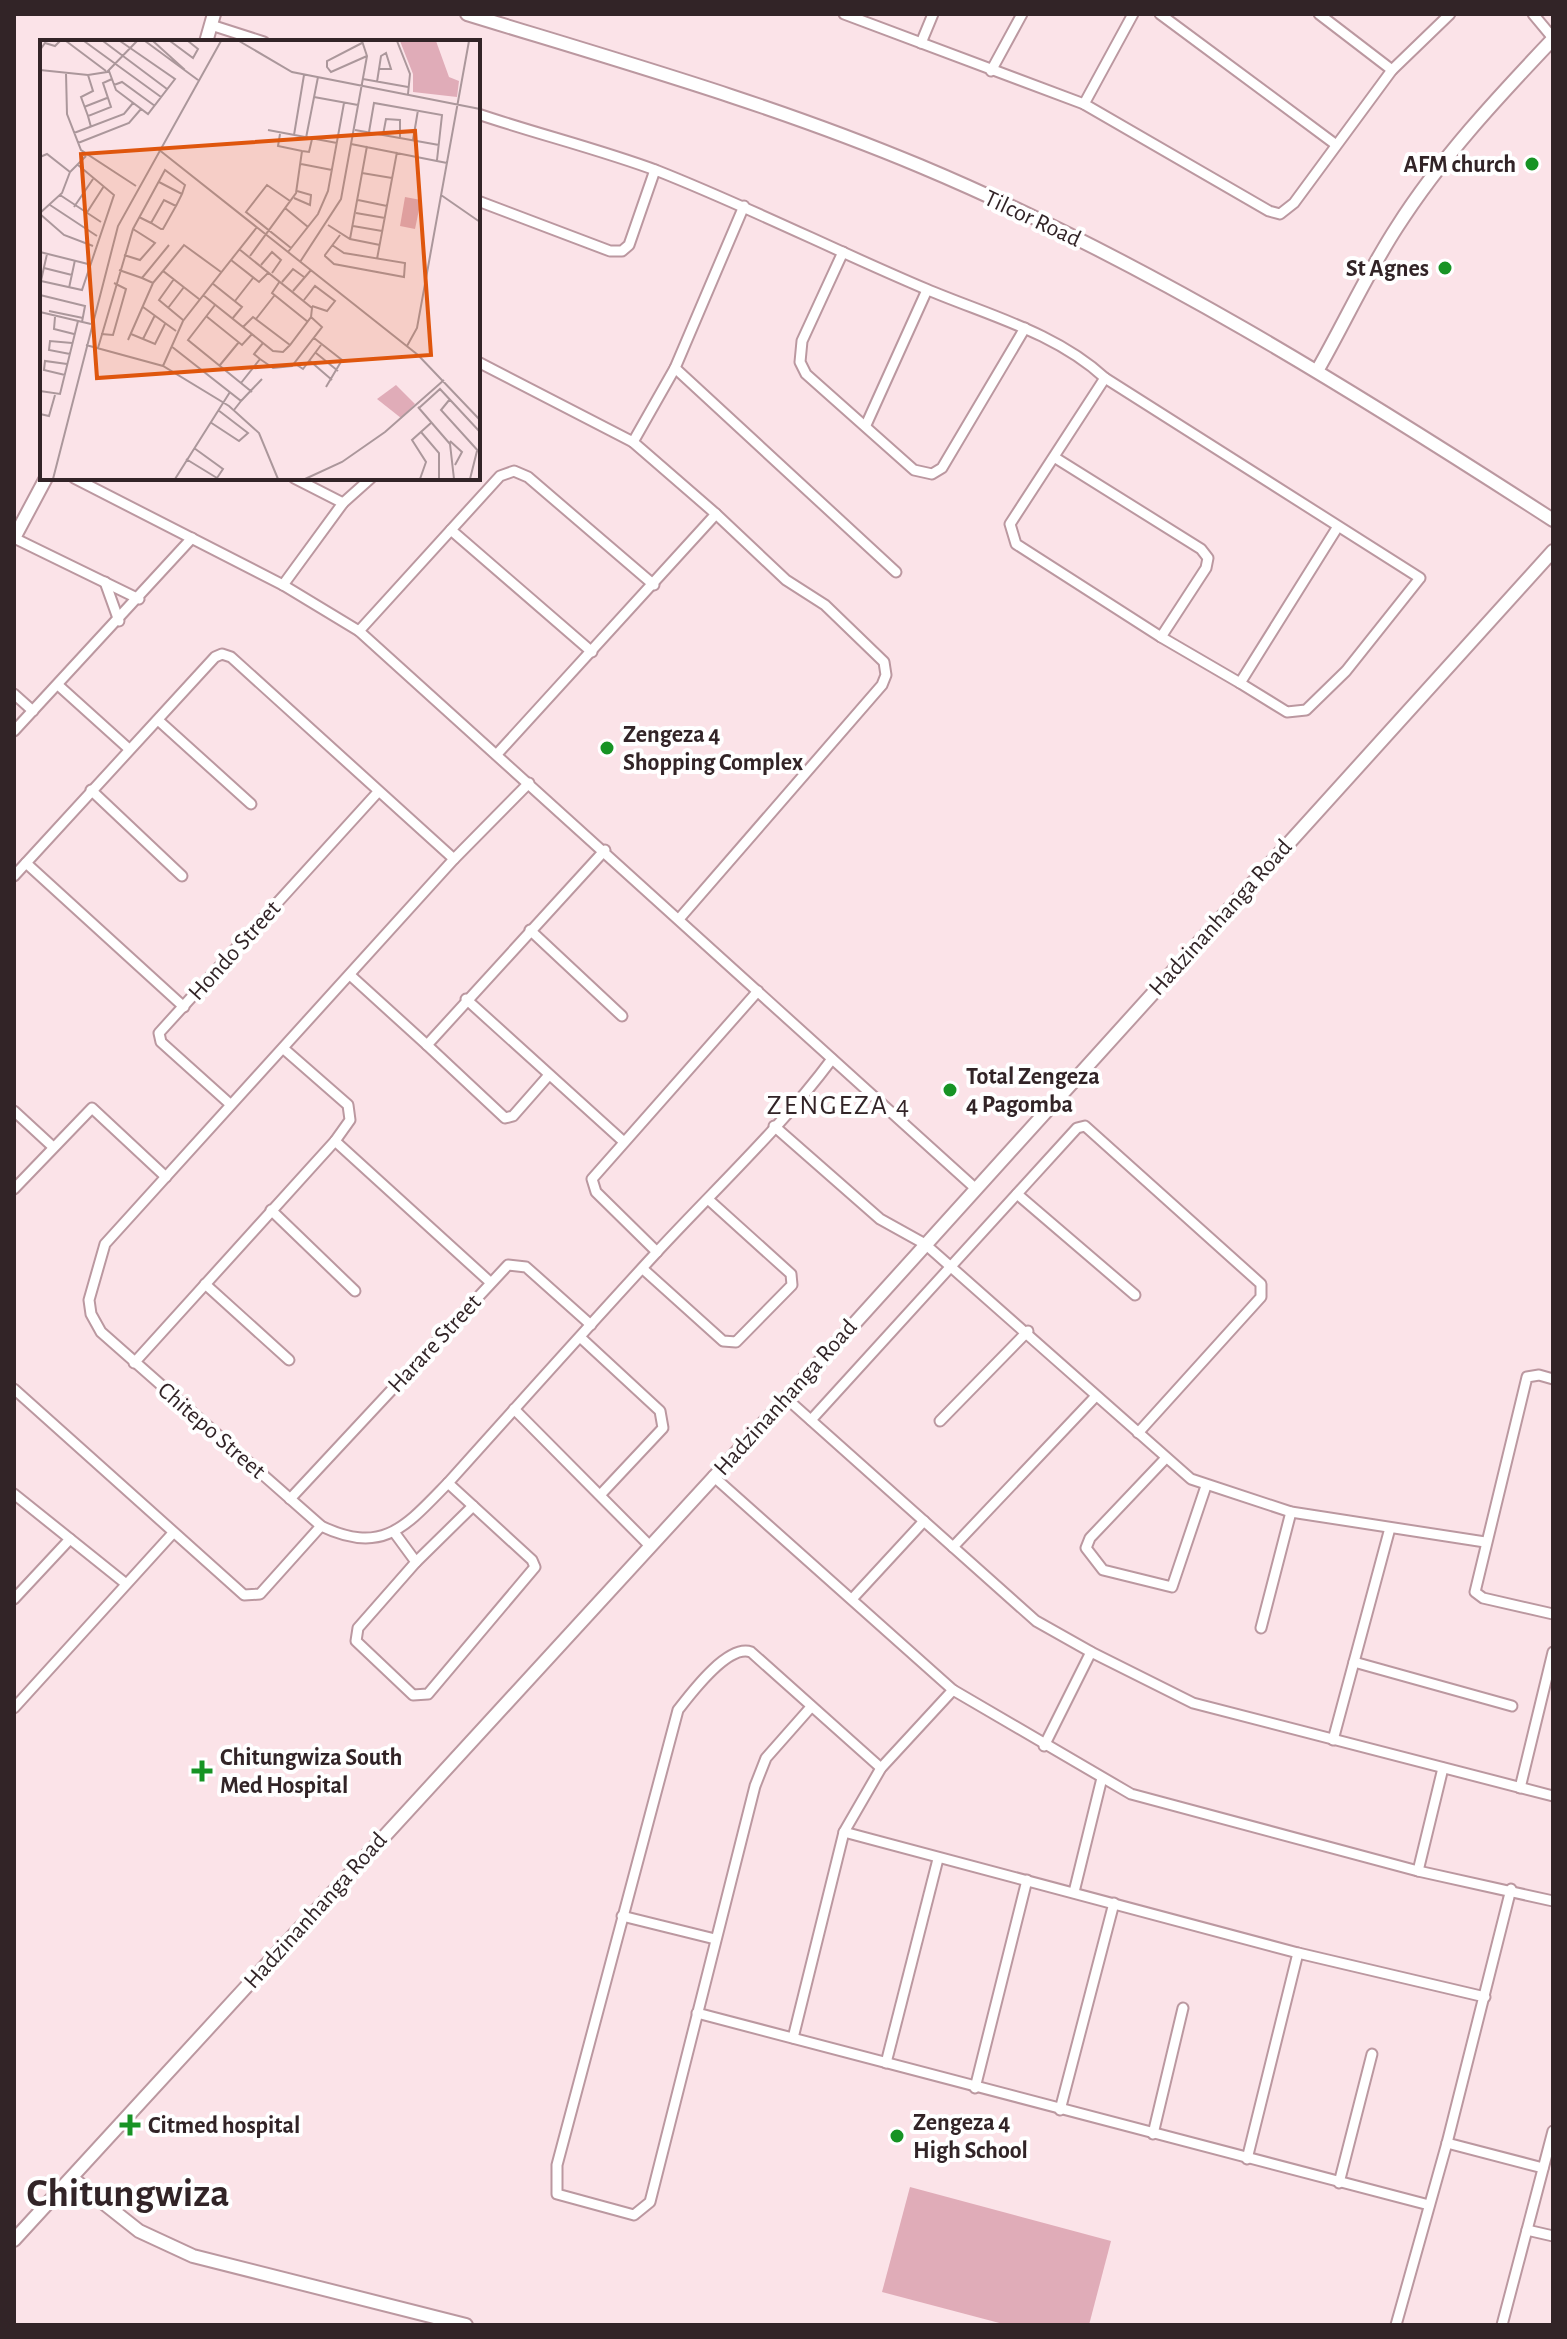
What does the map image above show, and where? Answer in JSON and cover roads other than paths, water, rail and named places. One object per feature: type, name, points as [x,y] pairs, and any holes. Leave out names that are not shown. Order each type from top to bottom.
[{"type":"street","name":"Tilcor Road","points":[[467,14],[714,88],[922,167],[1140,270],[1227,316],[1553,520]]},
{"type":"street","points":[[844,14],[1084,104],[1269,211],[1280,214],[1294,203],[1392,70],[1450,14]]},
{"type":"street","points":[[921,43],[933,14]]},
{"type":"street","points":[[991,71],[1022,14]]},
{"type":"street","points":[[1084,104],[1133,14]]},
{"type":"street","points":[[1160,14],[1335,144]]},
{"type":"street","points":[[1319,14],[1392,70]]},
{"type":"street","points":[[1317,371],[1396,228],[1420,194],[1470,127],[1553,38],[1533,14]]},
{"type":"street","points":[[207,40],[213,19],[260,40]]},
{"type":"street","points":[[480,115],[655,170],[744,206],[927,290],[1025,328],[1088,363],[1105,378],[1420,578],[1346,671],[1306,710],[1287,712],[1161,637],[1016,544],[1010,524],[1105,378]]},
{"type":"street","points":[[480,202],[616,252],[629,245],[655,170]]},
{"type":"street","points":[[633,442],[675,368],[744,206]]},
{"type":"street","points":[[843,252],[802,341],[800,362],[806,374],[914,470],[932,474],[942,468],[1025,328]]},
{"type":"street","points":[[866,425],[927,290]]},
{"type":"street","points":[[480,363],[633,442],[786,580],[814,597],[835,615],[884,662],[886,675],[882,685],[679,919]]},
{"type":"street","points":[[675,368],[896,572]]},
{"type":"street","points":[[1054,457],[1201,549],[1208,558],[1206,568],[1161,637]]},
{"type":"street","points":[[359,631],[500,476],[514,471],[528,477],[654,585]]},
{"type":"street","points":[[45,480],[14,538],[139,599]]},
{"type":"street","points":[[78,480],[283,585],[359,631],[498,753],[975,1188]]},
{"type":"street","points":[[298,480],[343,503]]},
{"type":"street","points":[[283,585],[343,503],[369,480]]},
{"type":"street","points":[[498,753],[716,514]]},
{"type":"street","points":[[1240,683],[1337,528]]},
{"type":"street","points":[[451,530],[592,652]]},
{"type":"street","points":[[14,731],[119,621],[192,538]]},
{"type":"street","name":"Hadzinanhanga Road","points":[[14,2240],[786,1398],[1553,551]]},
{"type":"street","points":[[105,582],[119,621]]},
{"type":"street","points":[[14,876],[215,657],[229,656],[454,859]]},
{"type":"street","points":[[58,685],[129,749]]},
{"type":"street","points":[[14,694],[33,711]]},
{"type":"street","points":[[158,720],[251,804]]},
{"type":"street","name":"Chitepo Street","points":[[529,783],[454,859],[105,1244],[90,1288],[89,1306],[95,1323],[134,1363],[321,1526],[350,1540],[364,1541],[394,1532],[448,1483],[657,1252],[709,1200],[832,1059]]},
{"type":"street","points":[[91,790],[182,876]]},
{"type":"street","name":"Hondo Street","points":[[230,1104],[161,1042],[159,1033],[378,792]]},
{"type":"street","points":[[427,1045],[605,850]]},
{"type":"street","points":[[26,863],[184,1007]]},
{"type":"street","points":[[530,930],[622,1016]]},
{"type":"street","points":[[350,975],[505,1118],[513,1116],[549,1075]]},
{"type":"street","points":[[657,1252],[592,1186],[593,1176],[758,991]]},
{"type":"street","points":[[466,999],[624,1142]]},
{"type":"street","points":[[134,1363],[335,1141],[350,1120],[351,1110],[284,1049]]},
{"type":"street","points":[[14,1189],[52,1146],[92,1108],[166,1177]]},
{"type":"street","points":[[14,1111],[52,1146]]},
{"type":"street","points":[[774,1126],[880,1219],[925,1244],[1028,1331],[1165,1459],[1206,1486],[1291,1512],[1485,1542]]},
{"type":"street","points":[[811,1420],[1077,1128],[1085,1126],[1261,1284],[1261,1297],[1138,1433]]},
{"type":"street","points":[[335,1141],[490,1282]]},
{"type":"street","points":[[1017,1194],[1135,1295]]},
{"type":"street","points":[[643,1269],[723,1341],[736,1342],[792,1285],[791,1274],[709,1200]]},
{"type":"street","points":[[271,1210],[355,1291]]},
{"type":"street","name":"Harare Street","points":[[290,1499],[508,1265],[526,1267],[591,1325]]},
{"type":"street","points":[[205,1284],[289,1360]]},
{"type":"street","points":[[940,1421],[1028,1331]]},
{"type":"street","points":[[580,1337],[660,1411],[665,1421],[663,1428],[602,1493]]},
{"type":"street","points":[[1553,1379],[1539,1375],[1527,1377],[1475,1592],[1483,1598],[1553,1614]]},
{"type":"street","points":[[14,1389],[239,1592],[255,1597],[321,1526]]},
{"type":"street","points":[[953,1547],[1096,1396]]},
{"type":"street","points":[[786,1398],[1036,1621],[1091,1652],[1193,1703],[1553,1796]]},
{"type":"street","points":[[514,1409],[602,1493],[650,1546]]},
{"type":"street","points":[[1165,1459],[1090,1538],[1086,1548],[1103,1570],[1172,1587],[1206,1486]]},
{"type":"street","points":[[713,1476],[953,1690],[1044,1746],[1131,1794],[1418,1871],[1511,1889],[1553,1901]]},
{"type":"street","points":[[448,1483],[473,1506],[535,1567],[428,1694],[422,1697],[413,1695],[358,1644],[358,1628],[416,1562],[473,1506]]},
{"type":"street","points":[[14,1494],[125,1583]]},
{"type":"street","points":[[1261,1628],[1291,1512]]},
{"type":"street","points":[[852,1599],[924,1521]]},
{"type":"street","points":[[1333,1740],[1390,1528]]},
{"type":"street","points":[[394,1532],[416,1562]]},
{"type":"street","points":[[14,1708],[173,1533]]},
{"type":"street","points":[[14,1599],[70,1539]]},
{"type":"street","points":[[811,1707],[766,1758],[755,1786],[647,2208],[634,2215],[557,2194],[557,2165],[622,1916],[672,1726],[687,1698],[731,1653],[744,1650],[811,1707],[881,1768]]},
{"type":"street","points":[[1044,1746],[1091,1652]]},
{"type":"street","points":[[1520,1788],[1553,1652]]},
{"type":"street","points":[[1354,1662],[1512,1706]]},
{"type":"street","points":[[793,2038],[844,1832],[881,1768],[953,1690]]},
{"type":"street","points":[[1418,1871],[1443,1768]]},
{"type":"street","points":[[1074,1892],[1102,1778]]},
{"type":"street","points":[[844,1832],[1298,1953],[1485,1997]]},
{"type":"street","points":[[886,2063],[938,1859]]},
{"type":"street","points":[[975,2088],[1027,1880]]},
{"type":"street","points":[[1396,2325],[1447,2143],[1511,1889]]},
{"type":"street","points":[[1060,2110],[1114,1903]]},
{"type":"street","points":[[622,1916],[715,1939]]},
{"type":"street","points":[[1247,2159],[1298,1953]]},
{"type":"street","points":[[1153,2134],[1183,2008]]},
{"type":"street","points":[[697,2013],[1429,2205]]},
{"type":"street","points":[[1339,2183],[1372,2054]]},
{"type":"street","points":[[1515,2325],[1502,2324],[1553,2131]]},
{"type":"street","points":[[1447,2143],[1543,2168]]},
{"type":"street","points":[[72,2178],[139,2231],[193,2256],[466,2325]]},
{"type":"street","points":[[1527,2230],[1553,2236]]},
{"type":"place","name":"AFM church","points":[[1532,164]]},
{"type":"place","name":"St Agnes","points":[[1445,268]]},
{"type":"place","name":"Zengeza 4 Shopping Complex","points":[[607,748]]},
{"type":"place","name":"Total Zengeza 4 Pagomba","points":[[950,1090]]},
{"type":"place","name":"Chitungwiza South Med Hospital","points":[[202,1771]]},
{"type":"place","name":"Citmed hospital","points":[[130,2125]]},
{"type":"place","name":"Zengeza 4 High School","points":[[897,2136]]},
{"type":"district","name":"ZENGEZA 4","points":[[839,1104]]},
{"type":"district","name":"Chitungwiza","points":[[128,2192]]}]
